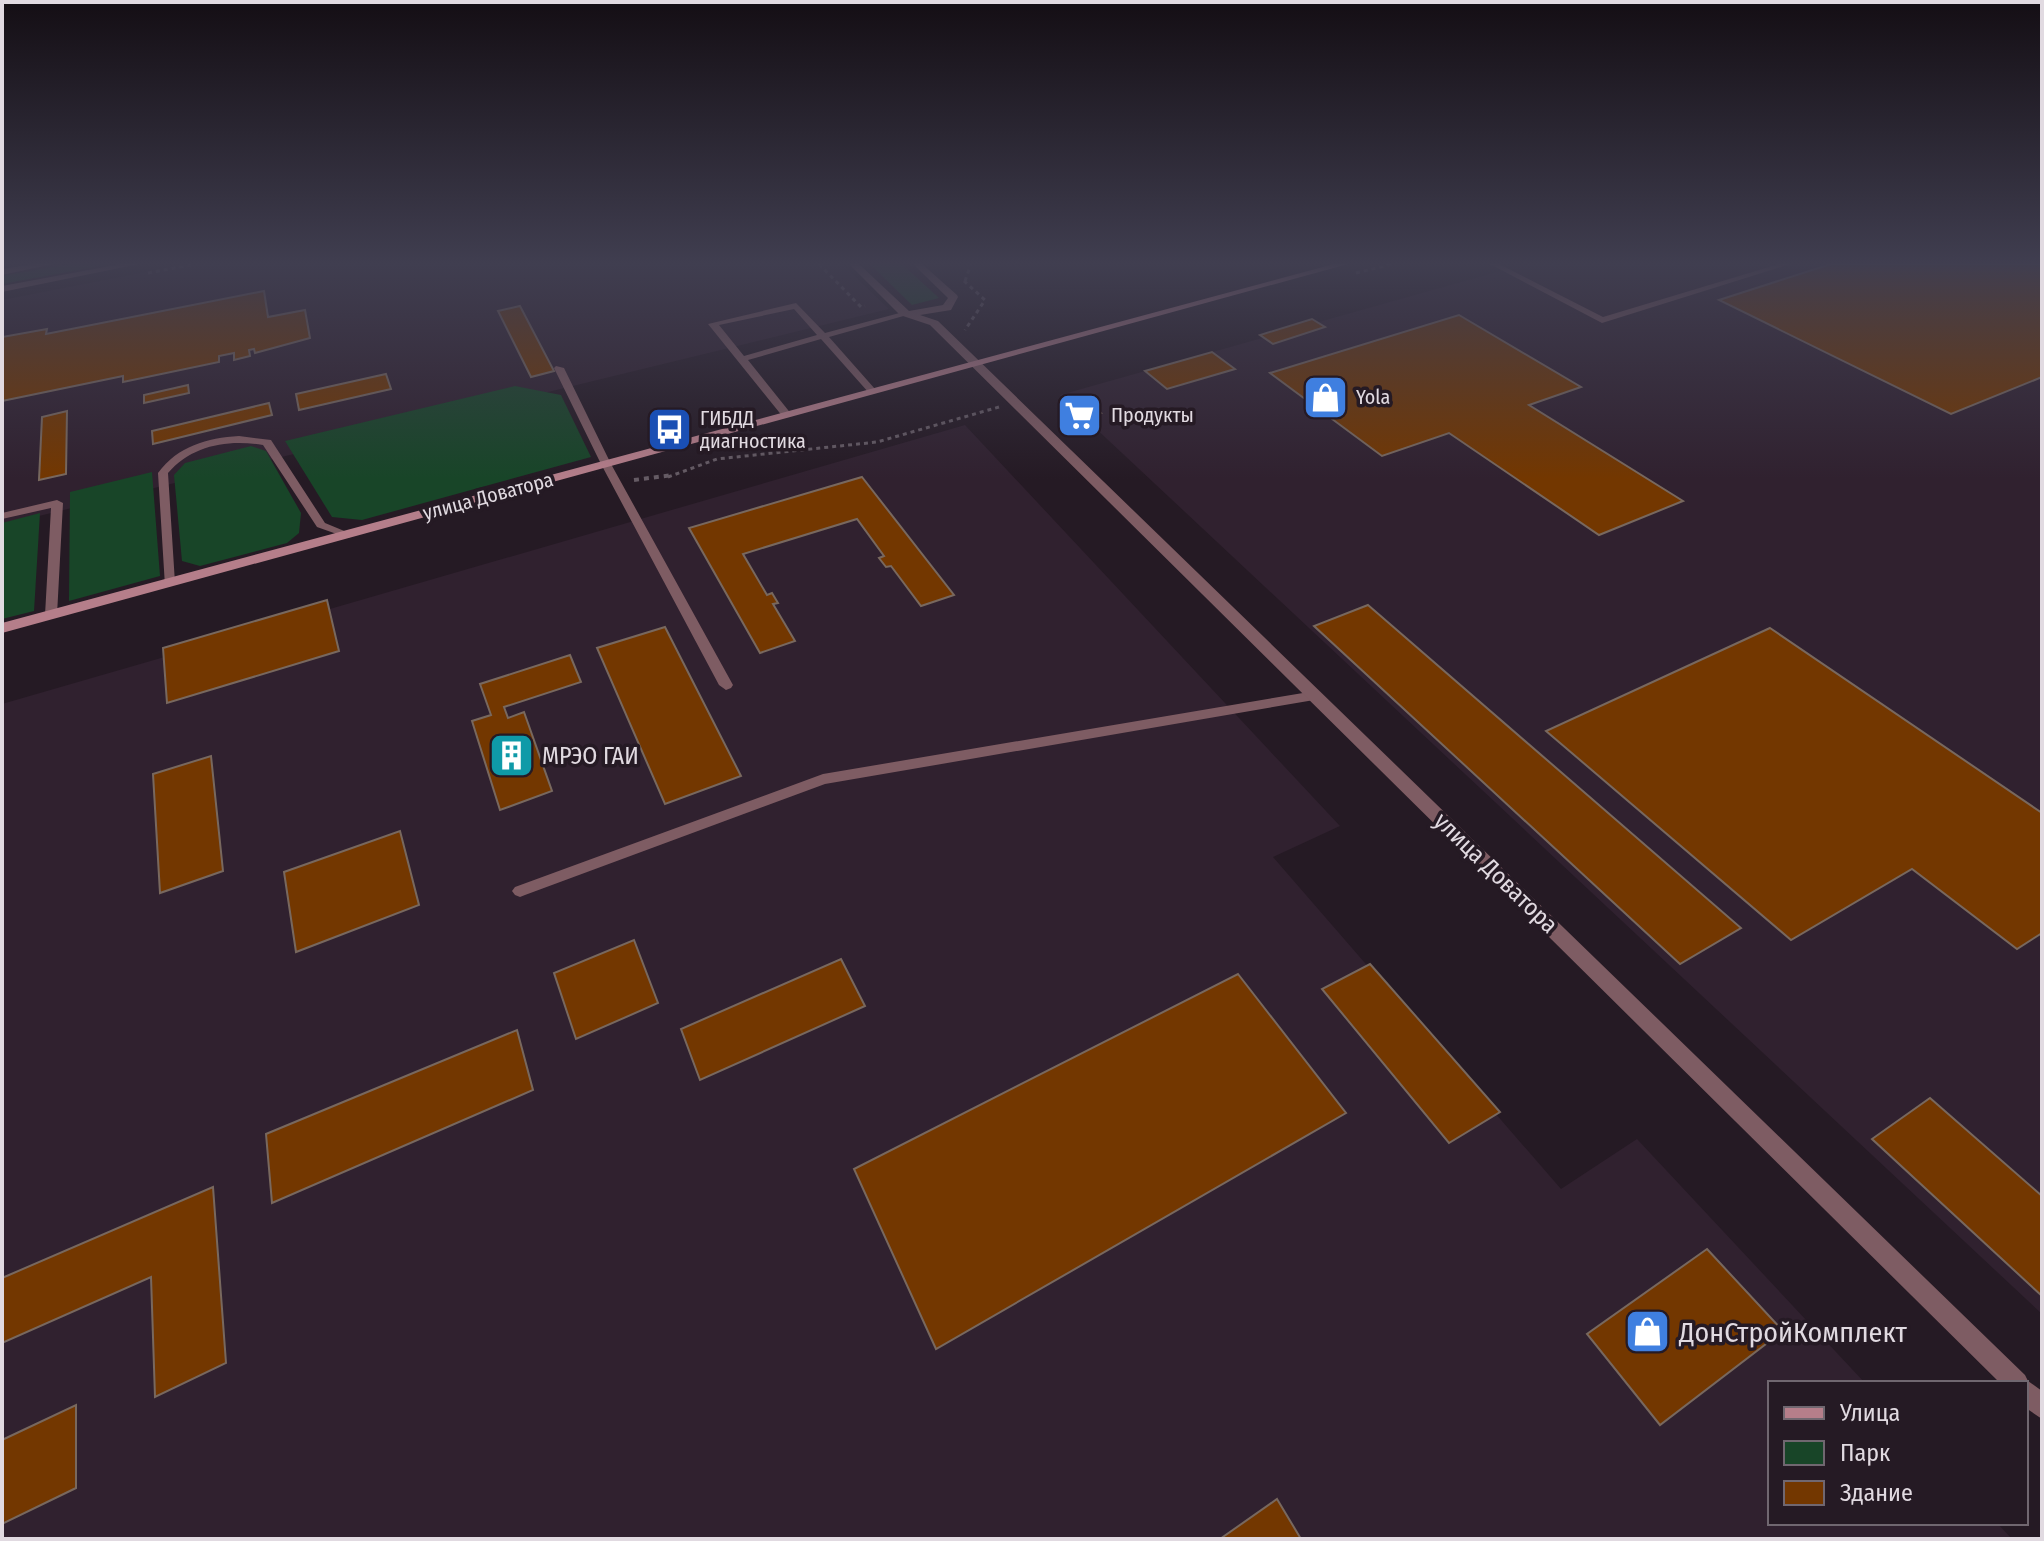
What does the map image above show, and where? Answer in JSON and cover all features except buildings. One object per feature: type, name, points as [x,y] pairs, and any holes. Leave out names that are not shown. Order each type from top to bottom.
[{"type":"street","points":[[947,336],[974,364]]},
{"type":"street","name":"улица Доватора","points":[[2,628],[1078,336]]},
{"type":"street","name":"улица Доватора","points":[[974,364],[2015,1381]]},
{"type":"lane","points":[[723,336],[787,415]]},
{"type":"lane","points":[[742,359],[830,336]]},
{"type":"lane","points":[[826,337],[872,391]]},
{"type":"lane","points":[[559,368],[606,464],[726,685]]},
{"type":"lane","points":[[169,583],[163,473],[187,452],[213,442],[245,438],[267,442],[321,525],[348,535]]},
{"type":"lane","points":[[2,516],[57,503],[51,615]]},
{"type":"lane","points":[[520,891],[823,779],[1315,696]]},
{"type":"path","points":[[615,480],[665,478],[717,459],[877,442],[1014,403]]},
{"type":"shaded area","points":[[2,336],[778,336],[2,525]]},
{"type":"shaded area","points":[[1270,336],[2042,336],[2042,1314],[1060,395]]},
{"type":"shaded area","points":[[965,425],[1340,826],[1273,857],[1561,1189],[1637,1139],[1863,1381],[1768,1381],[1768,1525],[1999,1525],[2012,1539],[2,1539],[2,704]]},
{"type":"green space","points":[[515,386],[561,395],[591,457],[362,520],[332,517],[285,441]]},
{"type":"green space","points":[[251,446],[266,451],[301,513],[299,533],[287,543],[200,566],[182,561],[174,475],[185,463]]},
{"type":"green space","points":[[152,472],[160,576],[69,601],[70,492]]},
{"type":"green space","points":[[40,513],[34,611],[2,619],[2,523]]},
{"type":"place","name":"Yola","points":[[1325,397]]},
{"type":"place","name":"Продукты","points":[[1080,415]]},
{"type":"place","name":"ГИБДД диагностика","points":[[669,429]]},
{"type":"place","name":"МРЭО ГАИ","points":[[511,756]]},
{"type":"place","name":"ДонСтройКомплект","points":[[1648,1332]]}]
